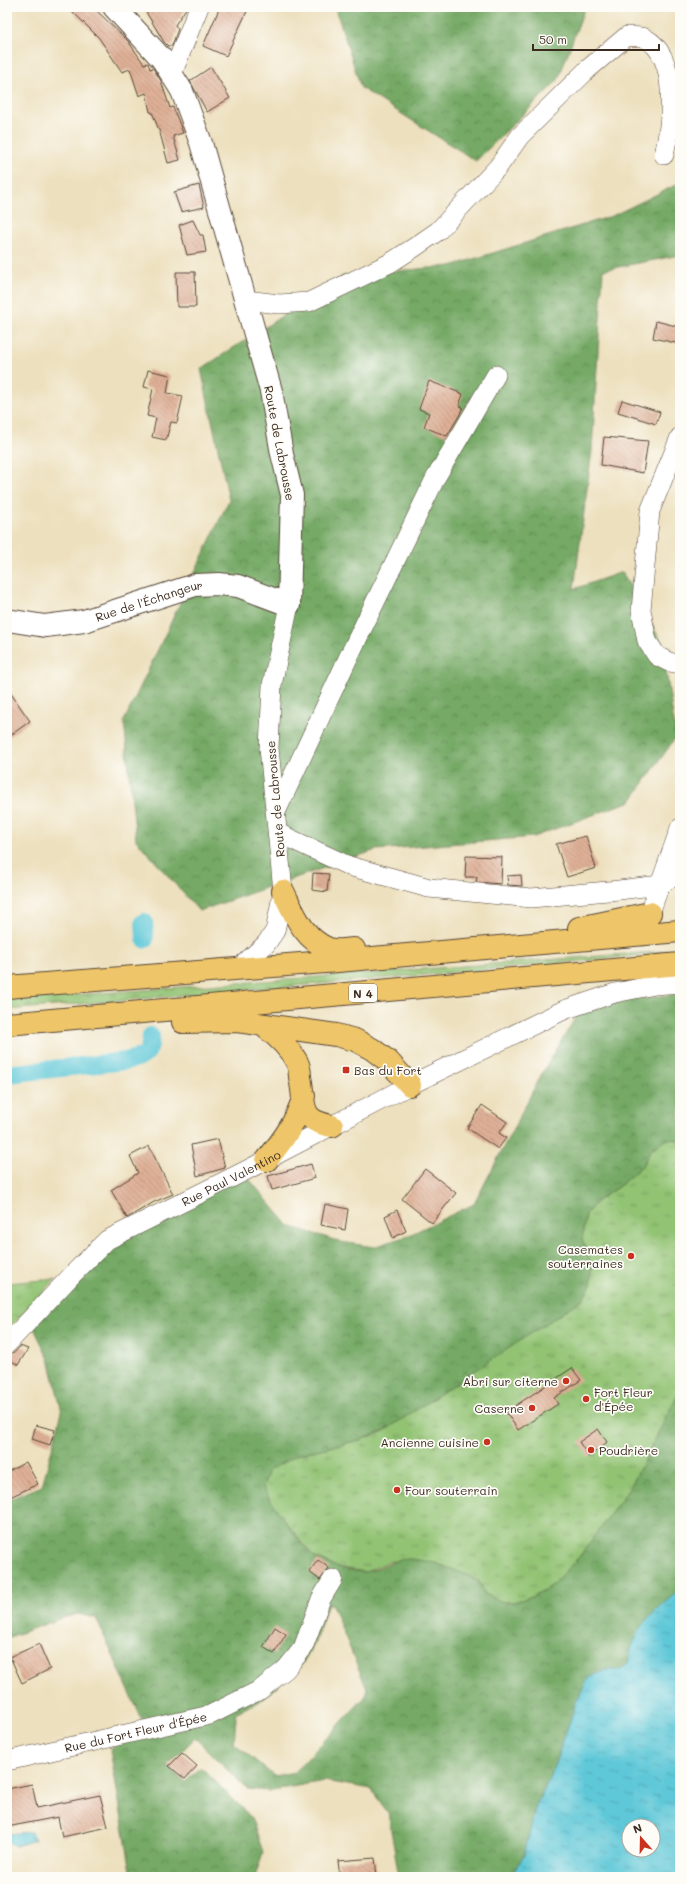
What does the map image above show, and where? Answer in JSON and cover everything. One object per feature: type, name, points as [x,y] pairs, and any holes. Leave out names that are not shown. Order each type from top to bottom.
[{"type":"highway","points":[[283,891],[305,933],[313,940],[330,949],[362,949],[407,956]]},
{"type":"highway","points":[[468,950],[650,913]]},
{"type":"highway","points":[[7,987],[407,956],[680,931]]},
{"type":"highway","name":"N 4","points":[[7,1024],[680,964]]},
{"type":"highway","points":[[46,1021],[237,1022],[336,1035],[355,1040],[388,1061],[410,1085]]},
{"type":"highway","points":[[264,1026],[283,1040],[298,1063],[305,1110],[311,1120],[319,1124],[332,1126]]},
{"type":"highway","points":[[267,1160],[285,1138],[296,1120],[304,1096]]},
{"type":"street","name":"Route de Labrousse","points":[[114,7],[162,59],[172,74],[182,91],[201,143],[246,300],[270,391],[282,454],[292,495],[289,605],[272,685],[268,748],[276,812],[283,891],[275,931],[266,944],[238,969]]},
{"type":"street","points":[[172,74],[199,7]]},
{"type":"street","points":[[246,300],[279,304],[309,302],[390,263],[415,247],[438,231],[498,167],[520,136],[588,69],[627,36],[644,37],[657,47],[667,72],[672,97],[668,136],[664,155]]},
{"type":"street","points":[[276,812],[436,476],[496,375]]},
{"type":"street","points":[[680,437],[650,512],[641,610],[647,641],[657,656],[669,662],[680,664]]},
{"type":"street","name":"Rue de l'Échangeur","points":[[7,620],[45,626],[84,621],[195,586],[219,584],[238,586],[289,605]]},
{"type":"street","points":[[650,913],[680,828]]},
{"type":"street","points":[[278,833],[349,866],[429,888],[532,898],[660,885],[680,872]]},
{"type":"street","name":"Rue Paul Valentino","points":[[7,1344],[107,1240],[267,1160],[410,1085],[564,1010],[615,993],[655,985],[680,983]]},
{"type":"street","name":"Rue du Fort Fleur d'Épée","points":[[7,1761],[210,1715],[260,1690],[286,1669],[303,1648],[321,1599],[333,1579]]},
{"type":"green space","points":[[335,7],[585,7],[558,80],[476,161],[361,88]]},
{"type":"green space","points":[[680,183],[680,255],[603,270],[592,450],[574,589],[622,572],[662,643],[676,737],[631,801],[533,837],[376,850],[199,911],[136,840],[124,721],[229,500],[201,369],[343,276],[451,266],[612,216]]},
{"type":"green space","points":[[680,950],[646,955],[507,968],[7,1010],[7,1000]]},
{"type":"green space","points":[[680,994],[680,1140],[668,1139],[651,1149],[642,1166],[618,1187],[598,1200],[586,1214],[582,1239],[592,1266],[591,1285],[583,1299],[384,1431],[360,1440],[299,1454],[269,1470],[263,1487],[296,1536],[316,1558],[321,1561],[333,1566],[365,1572],[375,1570],[396,1561],[409,1559],[427,1561],[453,1569],[478,1580],[485,1594],[503,1602],[514,1602],[534,1596],[552,1585],[580,1556],[631,1486],[680,1390],[680,1590],[659,1608],[630,1650],[628,1664],[621,1669],[608,1669],[589,1677],[577,1700],[554,1767],[536,1806],[524,1856],[509,1877],[399,1877],[388,1813],[371,1789],[324,1781],[269,1791],[247,1789],[195,1738],[167,1766],[185,1782],[201,1767],[251,1817],[263,1852],[255,1877],[132,1877],[110,1750],[143,1722],[96,1618],[78,1614],[62,1618],[7,1638],[7,1500],[42,1486],[62,1412],[49,1359],[30,1320],[85,1262],[243,1172],[289,1226],[341,1242],[374,1247],[407,1236],[474,1204],[540,1077],[577,1015],[621,1000]],"holes":[[[328,1603],[332,1605],[367,1689],[365,1697],[295,1772],[274,1776],[234,1743],[235,1713],[260,1701],[301,1666],[315,1642]]]},
{"type":"green space","points":[[668,1139],[680,1140],[680,1390],[631,1486],[580,1556],[552,1585],[534,1596],[514,1602],[503,1602],[485,1594],[478,1580],[435,1563],[390,1561],[366,1572],[336,1567],[314,1557],[270,1502],[263,1487],[269,1470],[299,1454],[360,1440],[384,1431],[583,1299],[591,1285],[592,1266],[582,1239],[586,1214],[598,1200],[618,1187],[642,1166],[651,1149]]},
{"type":"green space","points":[[56,1279],[7,1330],[7,1283]]},
{"type":"water","points":[[680,1590],[680,1877],[509,1877],[524,1856],[536,1806],[554,1767],[577,1700],[589,1677],[608,1669],[621,1669],[628,1664],[634,1640],[646,1622],[661,1606]]},
{"type":"water","points":[[31,1832],[35,1840],[15,1846],[7,1841],[7,1834]]},
{"type":"building","points":[[68,7],[93,7],[128,41],[144,64],[148,63],[150,69],[153,68],[161,81],[170,108],[173,107],[183,133],[173,136],[180,160],[168,163],[160,133],[152,112],[150,112],[146,93],[139,96],[130,69],[122,72],[99,38]]},
{"type":"building","points":[[143,7],[187,7],[175,25],[178,29],[172,46],[168,46],[164,42]]},
{"type":"building","points":[[220,7],[249,7],[226,56],[203,46]]},
{"type":"building","points":[[211,67],[230,98],[207,112],[190,81]]},
{"type":"building","points":[[199,185],[204,207],[181,212],[174,192]]},
{"type":"building","points":[[193,220],[200,235],[203,235],[206,252],[187,255],[179,225]]},
{"type":"building","points":[[176,272],[195,272],[196,307],[177,307]]},
{"type":"building","points":[[656,321],[680,327],[680,344],[653,338]]},
{"type":"building","points":[[148,370],[170,375],[167,393],[183,396],[177,423],[171,422],[166,440],[152,437],[156,418],[147,416],[153,389],[144,387]]},
{"type":"building","points":[[429,381],[463,394],[459,406],[463,407],[447,436],[424,427],[429,413],[419,409]]},
{"type":"building","points":[[622,400],[660,412],[656,424],[618,412]]},
{"type":"building","points":[[604,437],[648,441],[643,473],[601,465]]},
{"type":"building","points":[[7,688],[30,721],[7,738]]},
{"type":"building","points":[[586,836],[596,868],[567,877],[556,844]]},
{"type":"building","points":[[466,856],[502,857],[501,884],[476,882],[477,877],[465,877]]},
{"type":"building","points":[[313,873],[329,874],[327,892],[312,890]]},
{"type":"building","points":[[521,875],[522,886],[508,885],[507,876]]},
{"type":"building","points":[[482,1105],[507,1122],[499,1133],[506,1138],[498,1149],[467,1128]]},
{"type":"building","points":[[218,1139],[225,1168],[197,1176],[191,1145]]},
{"type":"building","points":[[149,1146],[173,1194],[154,1202],[127,1218],[111,1190],[138,1173],[130,1156]]},
{"type":"building","points":[[311,1164],[315,1178],[272,1190],[268,1176]]},
{"type":"building","points":[[425,1169],[456,1193],[432,1223],[402,1199]]},
{"type":"building","points":[[325,1204],[348,1209],[345,1230],[321,1225]]},
{"type":"building","points":[[397,1210],[406,1231],[393,1238],[385,1216]]},
{"type":"building","points":[[20,1346],[28,1349],[18,1365],[7,1358],[7,1355],[15,1352]]},
{"type":"building","name":"Caserne","points":[[572,1368],[581,1380],[554,1398],[558,1404],[518,1430],[506,1412]]},
{"type":"building","points":[[36,1425],[55,1430],[50,1445],[32,1439]]},
{"type":"building","name":"Poudrière","points":[[598,1429],[607,1442],[589,1457],[579,1442]]},
{"type":"building","points":[[26,1462],[38,1484],[10,1497],[7,1490],[7,1472]]},
{"type":"building","points":[[318,1560],[329,1568],[320,1580],[309,1572]]},
{"type":"building","points":[[275,1627],[286,1634],[274,1654],[263,1647]]},
{"type":"building","points":[[39,1644],[50,1669],[22,1683],[10,1657]]},
{"type":"building","points":[[182,1753],[197,1766],[185,1779],[169,1766]]},
{"type":"building","points":[[32,1784],[37,1808],[100,1795],[108,1827],[62,1837],[58,1817],[7,1827],[7,1789]]},
{"type":"building","points":[[375,1858],[377,1877],[340,1877],[338,1861]]},
{"type":"waterway","points":[[144,922],[145,939]]},
{"type":"waterway","points":[[7,1074],[125,1061],[141,1057],[149,1048],[151,1036]]},
{"type":"place","name":"Bas du Fort","points":[[346,1070]]},
{"type":"place","name":"Casemates souterraines","points":[[631,1256]]},
{"type":"place","name":"Abri sur citerne","points":[[566,1381]]},
{"type":"place","name":"Fort Fleur d'Épée","points":[[586,1399]]},
{"type":"place","name":"Caserne","points":[[532,1408]]},
{"type":"place","name":"Ancienne cuisine","points":[[487,1442]]},
{"type":"place","name":"Poudrière","points":[[591,1450]]},
{"type":"place","name":"Four souterrain","points":[[397,1490]]}]
